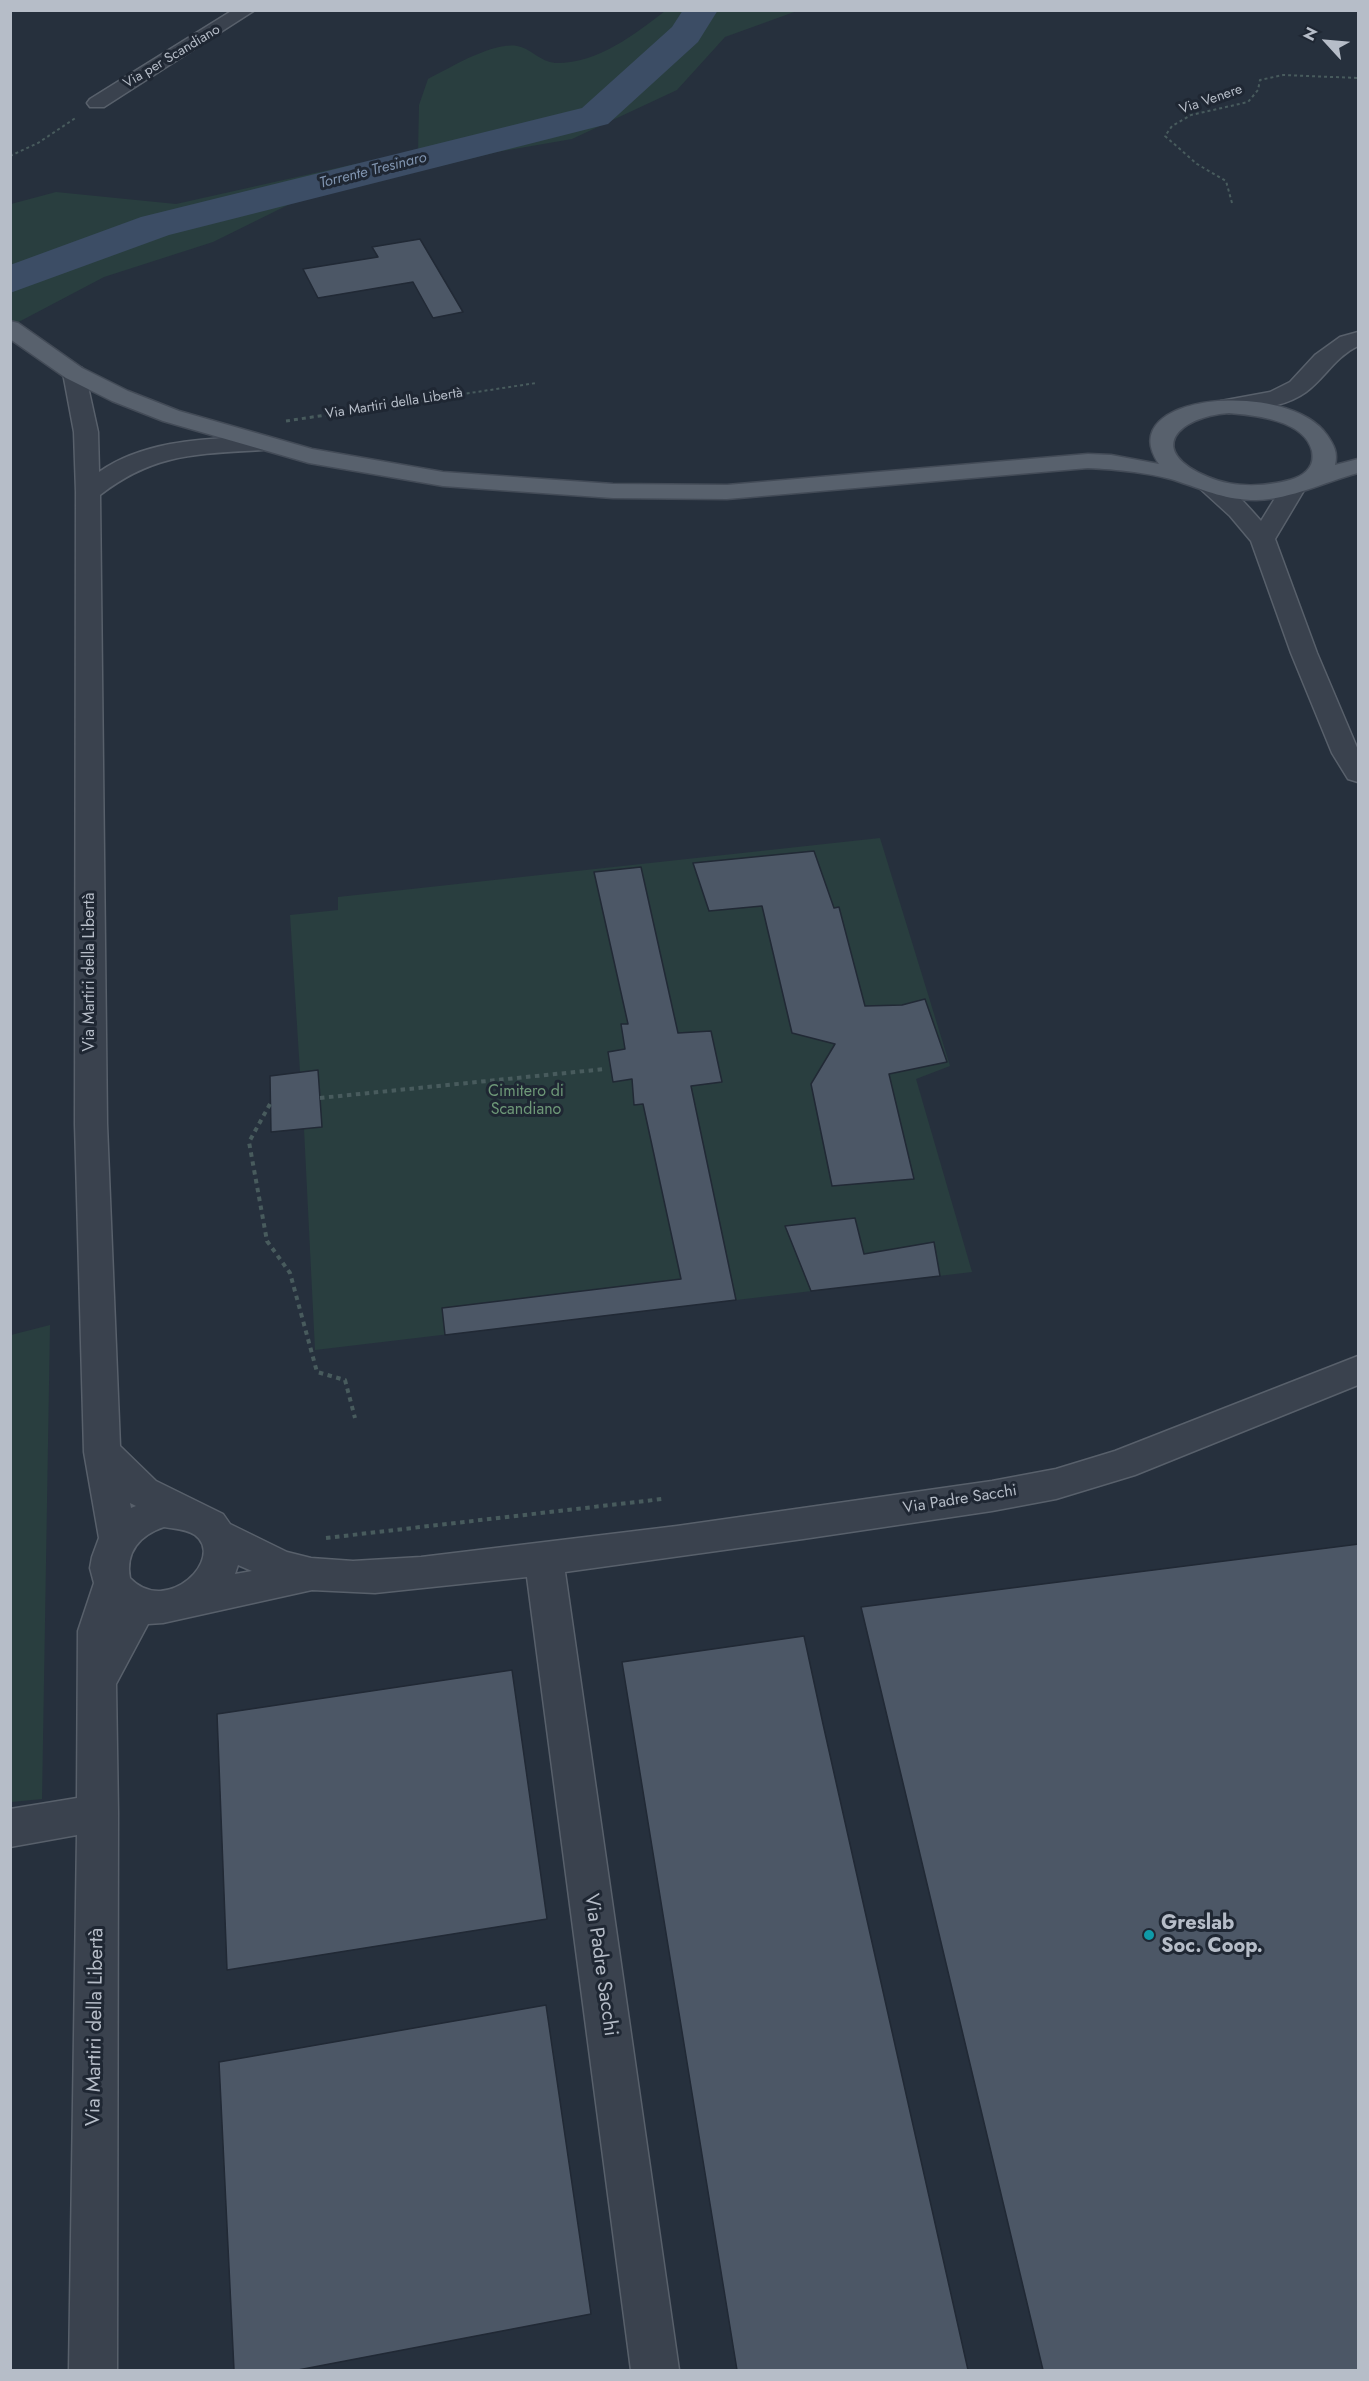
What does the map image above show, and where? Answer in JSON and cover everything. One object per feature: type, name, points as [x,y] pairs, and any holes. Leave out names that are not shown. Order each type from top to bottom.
[{"type":"main road","points":[[10,328],[74,373],[120,396],[171,416],[309,456],[443,479],[613,491],[728,492],[1088,461],[1121,464],[1252,492],[1302,483],[1359,466]]},
{"type":"main road","points":[[1088,461],[1162,436],[1178,418],[1201,410],[1229,406],[1270,411],[1312,433],[1359,451]]},
{"type":"main road","points":[[1302,483],[1323,465],[1324,449],[1312,433]]},
{"type":"main road","points":[[1162,436],[1164,453],[1177,469],[1198,480]]},
{"type":"street","name":"Via per Scandiano","points":[[97,103],[246,10]]},
{"type":"street","points":[[1229,406],[1276,398],[1298,387],[1323,360],[1348,342],[1359,339]]},
{"type":"street","name":"Via Martiri della Libertà","points":[[74,373],[86,432],[88,492],[91,1124],[102,1452],[118,1538],[110,1554],[108,1570],[125,1595],[96,1684],[98,1813],[93,2370]]},
{"type":"street","points":[[1298,387],[1312,433]]},
{"type":"street","points":[[141,459],[173,428],[171,416]]},
{"type":"street","points":[[88,492],[116,471],[141,459],[175,450],[262,443]]},
{"type":"street","points":[[1198,480],[1246,519],[1263,539],[1304,653],[1346,753],[1359,773]]},
{"type":"street","points":[[1263,539],[1302,483]]},
{"type":"street","name":"Via Padre Sacchi","points":[[219,1536],[248,1553],[311,1575],[357,1578],[544,1559],[992,1496],[1056,1484],[1122,1464],[1359,1370]]},
{"type":"street","points":[[102,1452],[143,1492],[210,1524],[219,1536],[223,1550],[218,1572],[203,1591],[189,1601],[172,1607],[155,1608],[125,1595]]},
{"type":"street","points":[[118,1538],[131,1526],[146,1517],[164,1512],[181,1512]]},
{"type":"street","name":"Via Padre Sacchi","points":[[544,1559],[655,2370]]},
{"type":"street","name":"Via Padre Sacchi","points":[[189,1601],[311,1575]]},
{"type":"street","points":[[10,1828],[98,1813]]},
{"type":"path","name":"Via Venere","points":[[1232,203],[1226,181],[1197,164],[1165,136],[1172,126],[1191,115],[1248,102],[1258,90],[1260,80],[1283,75],[1359,78]]},
{"type":"path","points":[[10,156],[38,143],[97,103]]},
{"type":"path","name":"Via Martiri della Libertà","points":[[262,443],[279,422],[536,382]]},
{"type":"path","points":[[320,1098],[605,1069]]},
{"type":"path","points":[[270,1104],[249,1142],[267,1241],[290,1273],[317,1372],[345,1380],[355,1418]]},
{"type":"path","points":[[318,1539],[662,1499]]},
{"type":"green space","points":[[665,11],[797,11],[725,37],[677,90],[572,139],[497,152],[294,202],[213,242],[104,277],[11,326],[11,204],[56,192],[176,204],[355,164],[418,154],[419,105],[428,79],[471,57],[507,46],[522,47],[555,63],[586,59],[628,38]]},
{"type":"green space","name":"Cimitero di Scandiano","points":[[880,838],[950,1066],[916,1079],[972,1272],[315,1350],[304,1129],[271,1132],[270,1076],[300,1072],[290,915],[338,910],[338,897]]},
{"type":"green space","points":[[50,1325],[42,1799],[11,1802],[11,1335]]},
{"type":"building","points":[[420,239],[463,312],[433,318],[413,282],[318,298],[303,269],[378,257],[372,247]]},
{"type":"building","points":[[814,851],[834,908],[839,907],[865,1006],[902,1005],[925,999],[947,1062],[889,1074],[914,1179],[832,1186],[811,1084],[835,1044],[792,1033],[762,906],[709,911],[693,863]]},
{"type":"building","points":[[641,867],[678,1033],[711,1031],[722,1082],[691,1086],[736,1300],[445,1335],[442,1308],[681,1279],[643,1104],[634,1105],[632,1079],[613,1082],[608,1052],[625,1049],[621,1024],[628,1024],[594,872]]},
{"type":"building","points":[[318,1070],[322,1127],[271,1132],[270,1076]]},
{"type":"building","points":[[855,1218],[864,1254],[934,1242],[940,1276],[811,1291],[785,1226]]},
{"type":"building","name":"Greslab Soc. Coop.","points":[[1359,1544],[1359,2370],[1043,2370],[861,1607]]},
{"type":"building","points":[[804,1636],[968,2370],[737,2370],[622,1662]]},
{"type":"building","points":[[512,1670],[547,1919],[227,1970],[217,1714]]},
{"type":"building","points":[[546,2005],[591,2314],[298,2370],[234,2370],[219,2062]]},
{"type":"waterway","name":"Torrente Tresinaro","points":[[10,280],[155,226],[595,116],[685,34],[701,10]]},
{"type":"place","name":"Greslab Soc. Coop.","points":[[1149,1935]]}]
